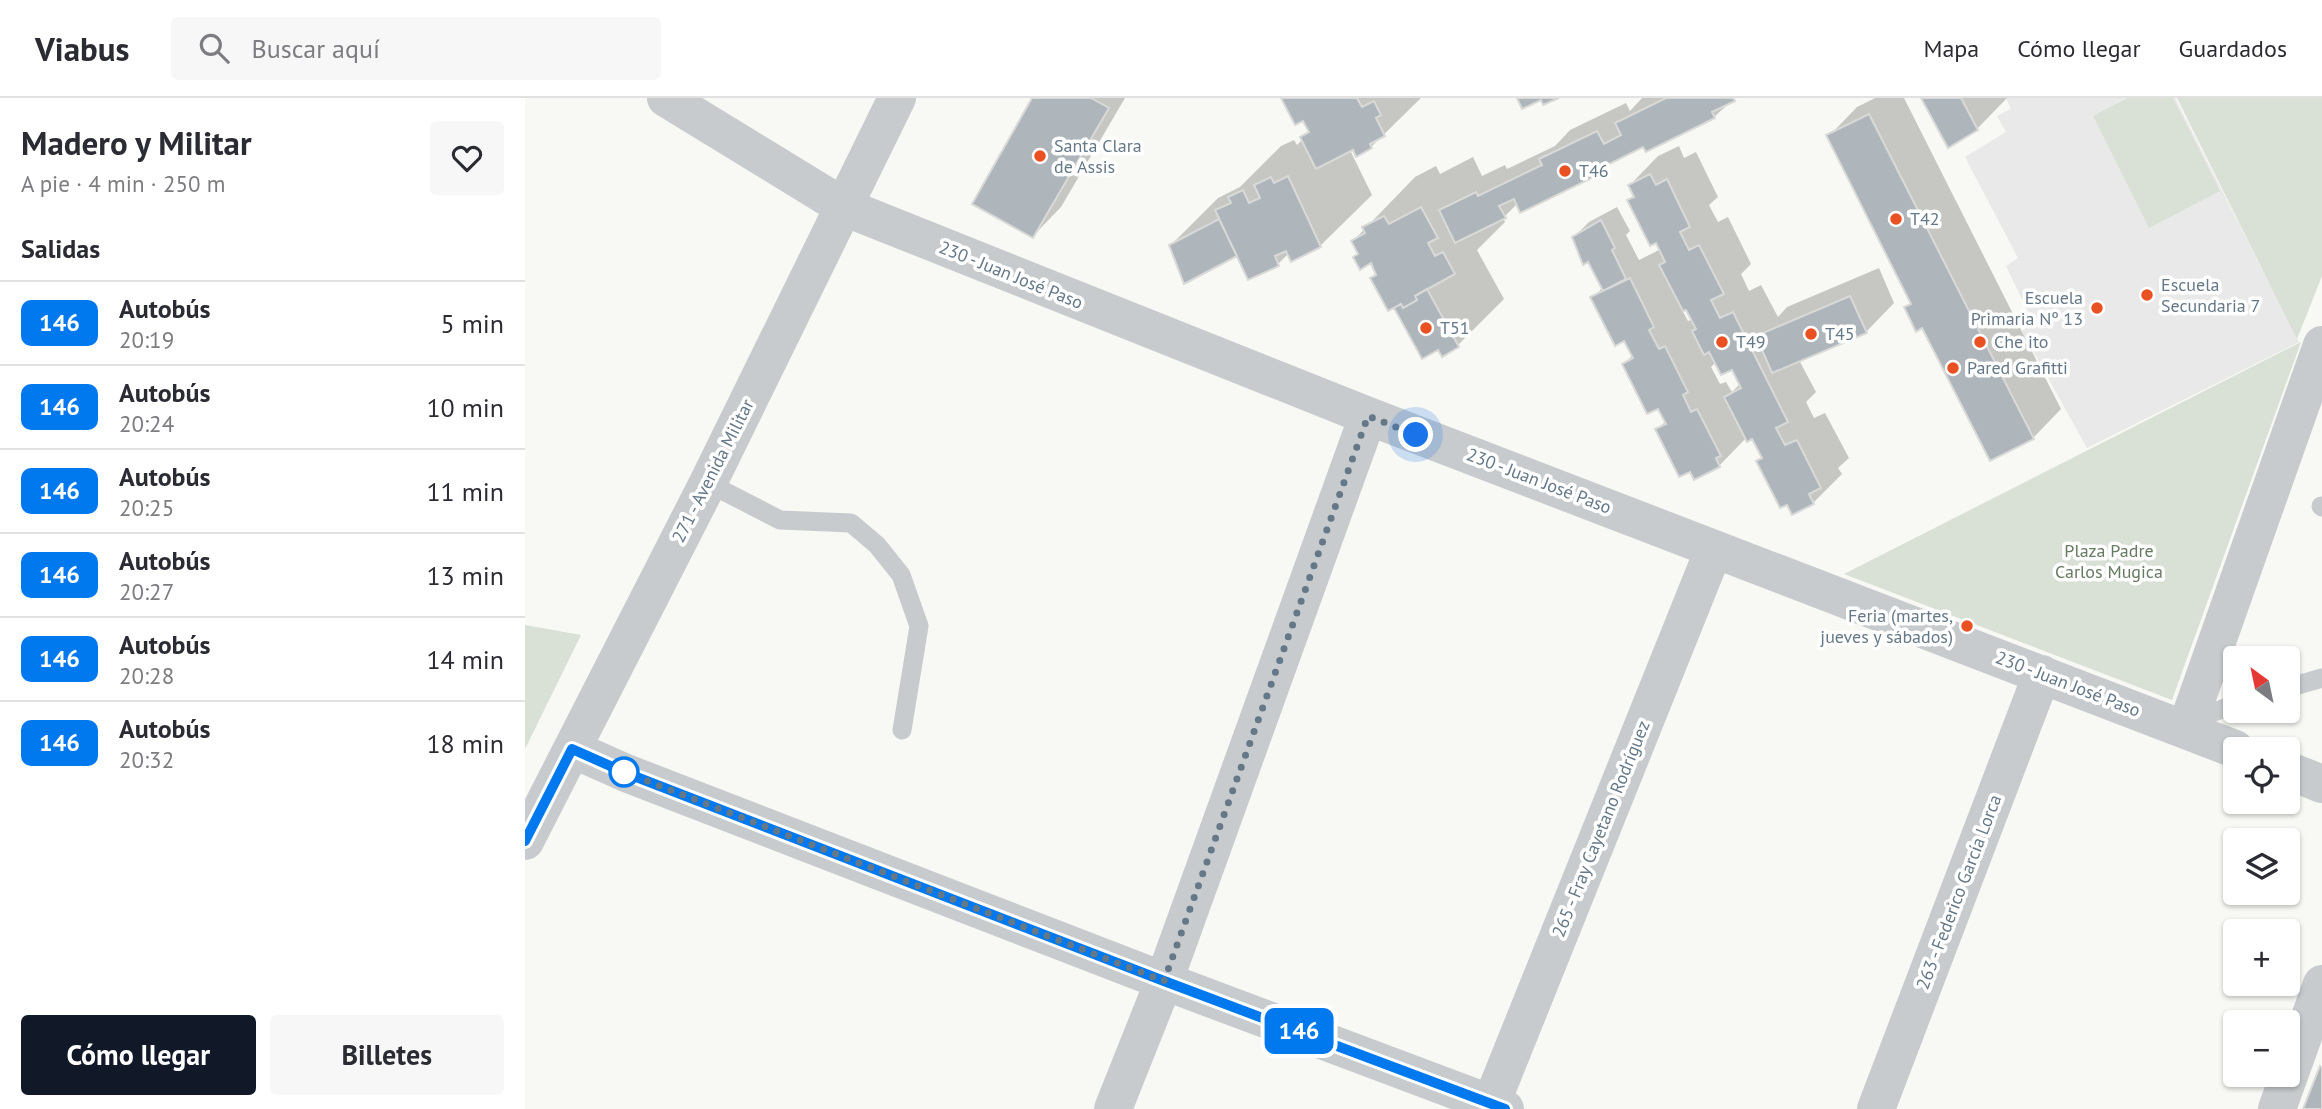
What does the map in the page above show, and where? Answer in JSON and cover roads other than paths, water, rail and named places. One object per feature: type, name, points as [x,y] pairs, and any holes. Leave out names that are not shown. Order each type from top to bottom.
[{"type":"street","name":"230 - Juan José Paso","points":[[666,98],[844,207],[1368,416],[2042,674],[2187,726],[2223,743]]},
{"type":"street","name":"271 - Avenida Militar","points":[[525,841],[708,482],[897,98]]},
{"type":"street","points":[[2187,726],[2322,345]]},
{"type":"street","points":[[1113,1109],[1164,981],[1368,416]]},
{"type":"street","name":"265 - Fray Cayetano Rodríguez","points":[[1495,1107],[1714,549]]},
{"type":"street","name":"263 - Federico García Lorca","points":[[1875,1109],[2042,674]]},
{"type":"street","points":[[572,749],[626,773],[1495,1107]]},
{"type":"street","points":[[2300,775],[2322,784]]},
{"type":"street","points":[[2277,1109],[2322,984]]},
{"type":"lane","points":[[708,482],[780,520],[851,523],[877,545],[901,575],[919,626],[902,730]]},
{"type":"lane","points":[[2300,684],[2322,678]]},
{"type":"lane","points":[[2187,726],[2223,710]]},
{"type":"place","name":"Santa Clara de Assis","points":[[1040,156]]},
{"type":"place","name":"T46","points":[[1565,171]]},
{"type":"place","name":"T42","points":[[1896,219]]},
{"type":"place","name":"Escuela Secundaria 7","points":[[2147,295]]},
{"type":"place","name":"Escuela Primaria Nº 13","points":[[2097,308]]},
{"type":"place","name":"T51","points":[[1426,328]]},
{"type":"place","name":"T45","points":[[1811,334]]},
{"type":"place","name":"T49","points":[[1722,342]]},
{"type":"place","name":"Che ito","points":[[1980,342]]},
{"type":"place","name":"Pared Grafitti","points":[[1953,368]]},
{"type":"place","name":"Feria (martes, jueves y sábados)","points":[[1967,626]]},
{"type":"park label","name":"Plaza Padre Carlos Mugica","points":[[2109,561]]}]
